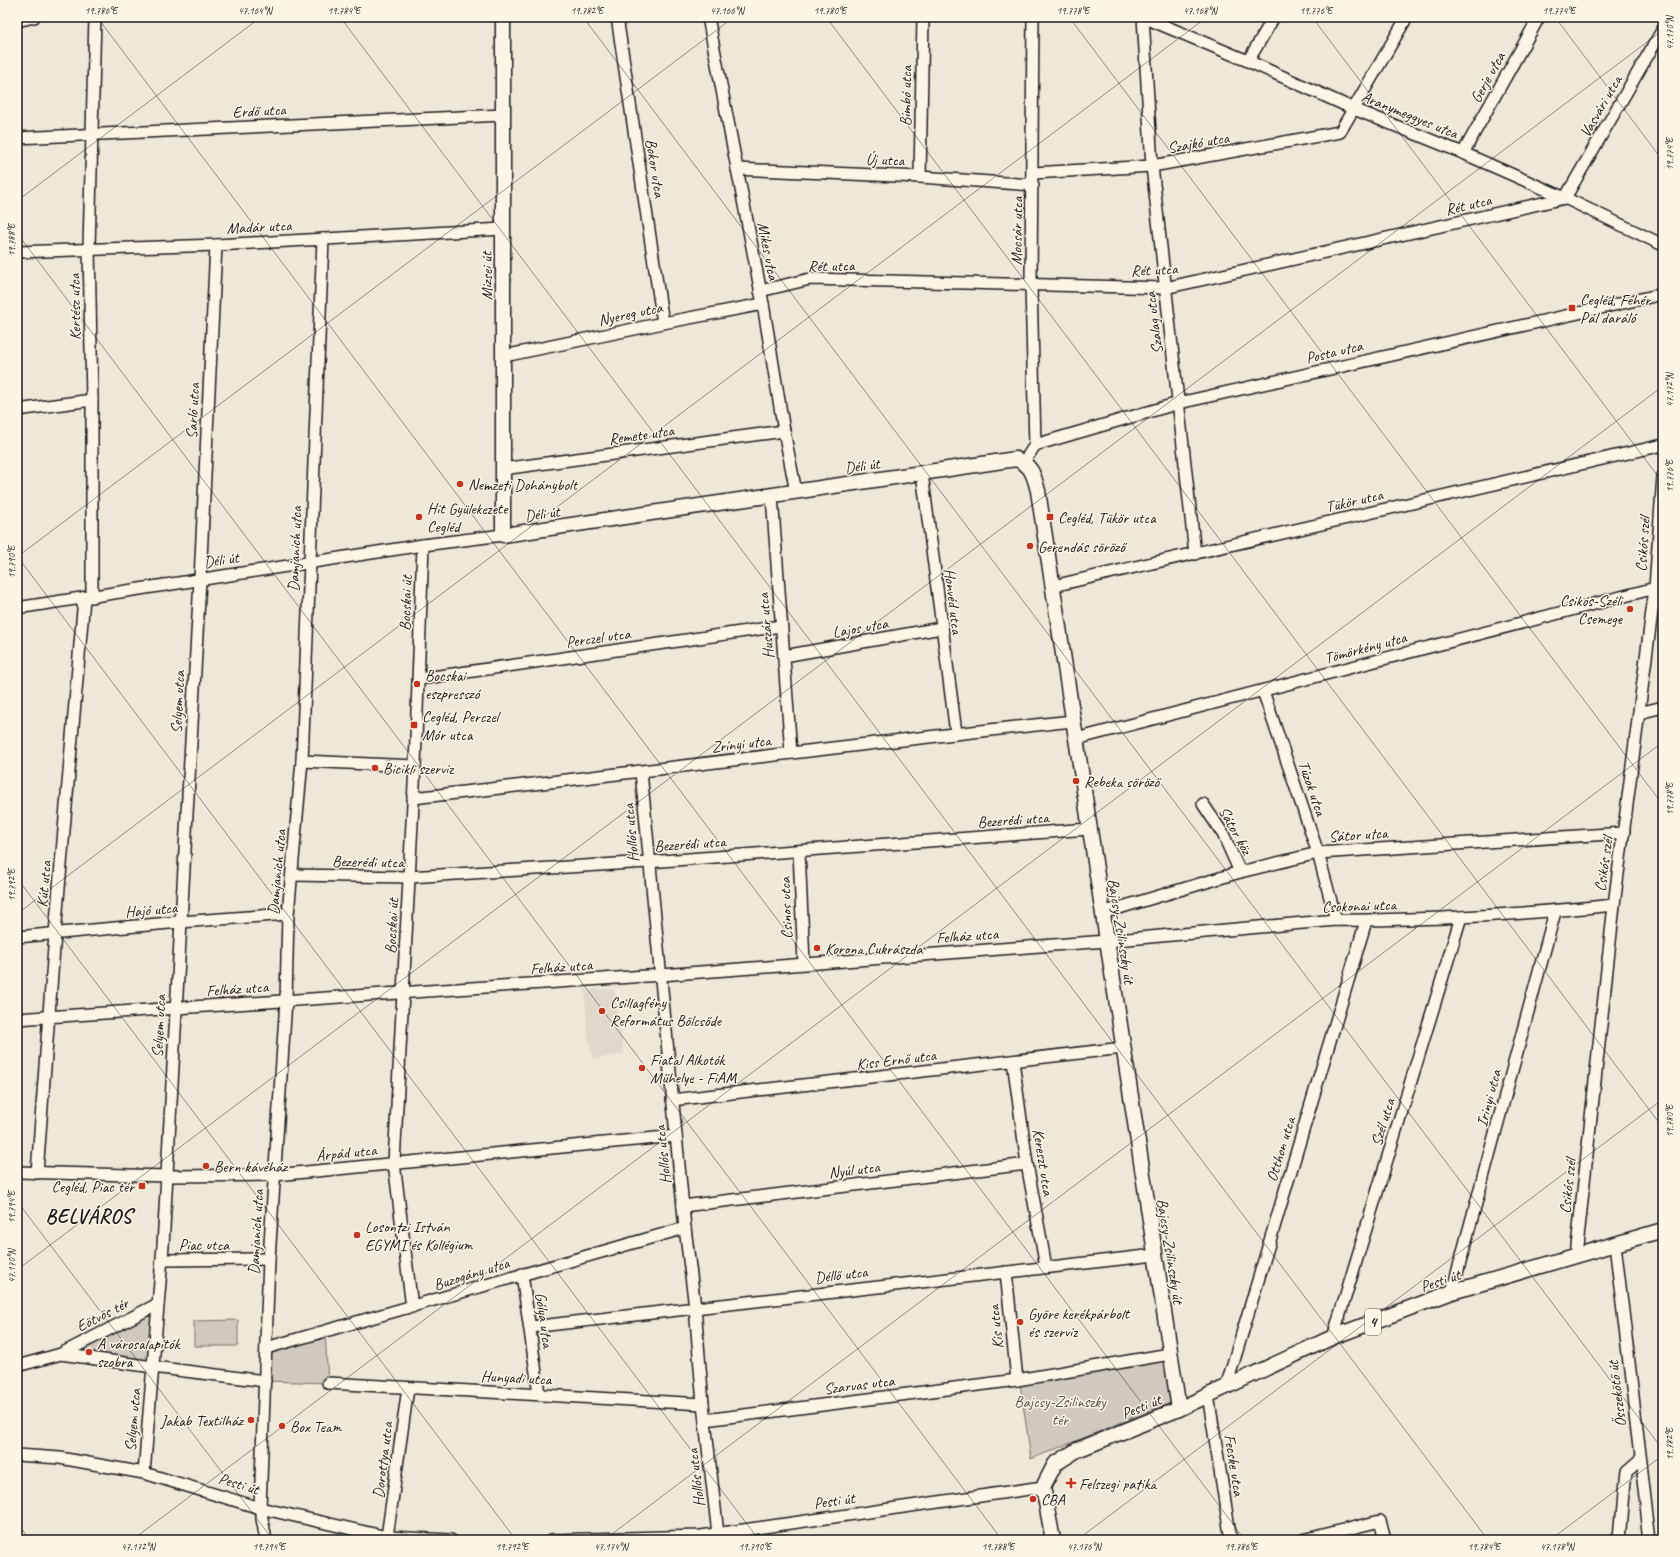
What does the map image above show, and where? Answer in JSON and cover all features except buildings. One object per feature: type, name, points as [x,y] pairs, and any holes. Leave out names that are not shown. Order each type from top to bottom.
[{"type":"main road","name":"Mizsei út","points":[[503,17],[503,535]]},
{"type":"main road","name":"Déli út","points":[[503,535],[1016,459],[1024,462]]},
{"type":"main road","name":"Bajcsy-Zsilinszky út","points":[[1024,462],[1031,469],[1038,491],[1179,1409]]},
{"type":"main road","name":"Pesti út","points":[[1043,1487],[1055,1464],[1077,1450],[1179,1409],[1333,1337],[1452,1292],[1663,1230]]},
{"type":"main road","points":[[1043,1487],[1053,1540]]},
{"type":"street","points":[[17,21],[34,17]]},
{"type":"street","name":"Kertész utca","points":[[88,597],[92,400],[89,248],[95,17]]},
{"type":"street","name":"Bokor utca","points":[[617,17],[663,323]]},
{"type":"street","name":"Mikes utca","points":[[708,17],[763,304],[784,431],[796,492]]},
{"type":"street","name":"Bimbó utca","points":[[920,176],[923,17]]},
{"type":"street","name":"Mocsár utca","points":[[1033,17],[1032,285],[1035,445]]},
{"type":"street","name":"Aranymeggyes utca","points":[[1143,17],[1248,61],[1354,109],[1463,153],[1565,198],[1663,245]]},
{"type":"street","name":"Szalag utca","points":[[1143,17],[1152,166],[1195,554]]},
{"type":"street","points":[[1248,61],[1274,17]]},
{"type":"street","name":"Szajkó utca","points":[[1033,173],[1152,166],[1340,132],[1407,17]]},
{"type":"street","name":"Gerje utca","points":[[1463,153],[1539,17]]},
{"type":"street","name":"Vasvári utca","points":[[1565,198],[1663,29]]},
{"type":"street","name":"Erdő utca","points":[[17,138],[92,133],[503,115]]},
{"type":"street","name":"Új utca","points":[[737,169],[920,176],[1033,185]]},
{"type":"street","name":"Rét utca","points":[[760,291],[810,279],[1165,288],[1565,198]]},
{"type":"street","name":"Madár utca","points":[[17,252],[89,248],[216,245],[503,229]]},
{"type":"street","name":"Damjanich utca","points":[[266,1540],[260,1508],[269,1259],[286,1000],[288,914],[302,761],[323,239]]},
{"type":"street","name":"Sarló utca","points":[[200,580],[216,245]]},
{"type":"street","name":"Posta utca","points":[[1035,445],[1179,403],[1663,294]]},
{"type":"street","name":"Nyereg utca","points":[[504,356],[763,304]]},
{"type":"street","points":[[17,410],[92,400]]},
{"type":"street","name":"Remete utca","points":[[502,469],[784,431]]},
{"type":"street","points":[[1024,462],[1035,445]]},
{"type":"street","name":"Tükör utca","points":[[1053,586],[1663,445]]},
{"type":"street","name":"Honvéd utca","points":[[922,473],[956,733]]},
{"type":"street","name":"Csikós szél","points":[[1576,1256],[1614,905],[1659,587],[1663,476]]},
{"type":"street","name":"Huszár utca","points":[[772,496],[791,753]]},
{"type":"street","name":"Déli út","points":[[17,608],[310,564],[423,545],[503,535]]},
{"type":"street","name":"Bocskai út","points":[[412,1307],[394,1163],[414,798],[423,545]]},
{"type":"street","name":"Selyem utca","points":[[144,1473],[162,1260],[200,580]]},
{"type":"street","name":"Tömörkény utca","points":[[1076,739],[1659,587]]},
{"type":"street","name":"Kút utca","points":[[37,1173],[54,934],[88,597]]},
{"type":"street","name":"Perczel utca","points":[[419,679],[781,626]]},
{"type":"street","name":"Lajos utca","points":[[784,656],[942,628]]},
{"type":"street","name":"Túzok utca","points":[[1263,690],[1318,853],[1336,920]]},
{"type":"street","points":[[1640,713],[1663,707]]},
{"type":"street","name":"Zrínyi utca","points":[[414,798],[956,733],[1073,721]]},
{"type":"street","points":[[302,761],[415,766]]},
{"type":"street","name":"Hollós utca","points":[[640,772],[685,1228],[695,1307],[704,1420],[718,1534]]},
{"type":"street","name":"Sátor köz","points":[[1203,804],[1223,834],[1240,872]]},
{"type":"street","name":"Bezerédi utca","points":[[292,875],[410,877],[648,862],[1089,829]]},
{"type":"street","name":"Sátor utca","points":[[1102,913],[1240,872],[1318,853],[1624,833]]},
{"type":"street","name":"Csinos utca","points":[[799,851],[804,963]]},
{"type":"street","name":"Csokonai utca","points":[[1106,941],[1336,920],[1366,921],[1555,912],[1614,905]]},
{"type":"street","name":"Irinyi utca","points":[[1452,1292],[1555,912]]},
{"type":"street","name":"Hajó utca","points":[[17,938],[180,922],[288,914]]},
{"type":"street","name":"Szél utca","points":[[1333,1337],[1461,917]]},
{"type":"street","name":"Otthon utca","points":[[1226,1387],[1366,921]]},
{"type":"street","name":"Felház utca","points":[[17,1019],[286,1000],[403,994],[1106,941]]},
{"type":"street","name":"Kiss Ernő utca","points":[[672,1100],[1123,1048]]},
{"type":"street","name":"Kereszt utca","points":[[1013,1061],[1027,1164],[1046,1267]]},
{"type":"street","name":"Árpád utca","points":[[17,1172],[167,1176],[275,1175],[676,1136]]},
{"type":"street","name":"Nyúl utca","points":[[684,1206],[1027,1164]]},
{"type":"street","name":"Buzogány utca","points":[[266,1348],[685,1228]]},
{"type":"street","name":"Összekötő út","points":[[1615,1244],[1650,1540]]},
{"type":"street","name":"Déllő utca","points":[[531,1328],[695,1307],[1155,1255]]},
{"type":"street","name":"Piac utca","points":[[162,1260],[269,1259]]},
{"type":"street","name":"Kis utca","points":[[1006,1272],[1017,1380]]},
{"type":"street","name":"Gólya utca","points":[[522,1274],[531,1328],[539,1394]]},
{"type":"street","name":"Eötvös tér","points":[[17,1366],[61,1354],[158,1304]]},
{"type":"street","name":"Eötvös tér","points":[[61,1354],[153,1367]]},
{"type":"street","points":[[1017,1380],[1170,1354]]},
{"type":"street","points":[[153,1367],[265,1381]]},
{"type":"street","name":"Szarvas utca","points":[[704,1420],[1017,1380]]},
{"type":"street","name":"Hunyadi utca","points":[[328,1383],[703,1404]]},
{"type":"street","name":"Dorottya utca","points":[[387,1537],[408,1388]]},
{"type":"street","name":"Fecske utca","points":[[1208,1395],[1231,1540]]},
{"type":"street","name":"Pesti út","points":[[17,1454],[60,1458],[144,1473],[260,1508],[387,1537],[452,1540]]},
{"type":"street","points":[[1618,1540],[1624,1472],[1640,1458]]},
{"type":"street","name":"Pesti út","points":[[550,1540],[702,1538],[718,1534],[1043,1487]]},
{"type":"street","points":[[1303,1540],[1380,1522],[1384,1540]]},
{"type":"shaded area","name":"Csillagfény Református Bölcsőde","points":[[614,989],[624,1054],[593,1059],[587,1031],[585,990]]},
{"type":"green space","points":[[156,1306],[151,1365],[67,1353]]},
{"type":"green space","points":[[238,1320],[238,1346],[194,1346],[194,1321]]},
{"type":"green space","points":[[325,1330],[328,1383],[265,1381],[266,1348]]},
{"type":"green space","name":"Bajcsy-Zsilinszky tér","points":[[1170,1354],[1177,1400],[1031,1459],[1020,1383]]},
{"type":"place","name":"Cegléd, Fehér Pál daráló","points":[[1572,308]]},
{"type":"place","name":"Nemzeti Dohánybolt","points":[[460,484]]},
{"type":"place","name":"Hit Gyülekezete Cegléd","points":[[419,517]]},
{"type":"place","name":"Cegléd, Tükör utca","points":[[1050,517]]},
{"type":"place","name":"Gerendás söröző","points":[[1030,546]]},
{"type":"place","name":"Csikós-Széli Csemege","points":[[1630,609]]},
{"type":"place","name":"Bocskai eszpresszó","points":[[417,684]]},
{"type":"place","name":"Cegléd, Perczel Mór utca","points":[[414,725]]},
{"type":"place","name":"Bicikli szerviz","points":[[375,768]]},
{"type":"place","name":"Rebeka söröző","points":[[1076,781]]},
{"type":"place","name":"Korona Cukrászda","points":[[817,948]]},
{"type":"place","name":"Csillagfény Református Bölcsőde","points":[[602,1011]]},
{"type":"place","name":"Fiatal Alkotók Műhelye - FiAM","points":[[642,1068]]},
{"type":"place","name":"Bern kávéház","points":[[206,1166]]},
{"type":"place","name":"Cegléd, Piac tér","points":[[142,1186]]},
{"type":"place","name":"Losontzi István EGYMI és Kollégium","points":[[357,1235]]},
{"type":"place","name":"Györe kerékpárbolt és szerviz","points":[[1020,1322]]},
{"type":"place","name":"A városalapítók szobra","points":[[89,1352]]},
{"type":"place","name":"Jakab Textilház","points":[[251,1420]]},
{"type":"place","name":"Box Team","points":[[282,1426]]},
{"type":"place","name":"Felszegi patika","points":[[1071,1483]]},
{"type":"place","name":"CBA","points":[[1033,1499]]},
{"type":"district","name":"BELVÁROS","points":[[89,1216]]}]
